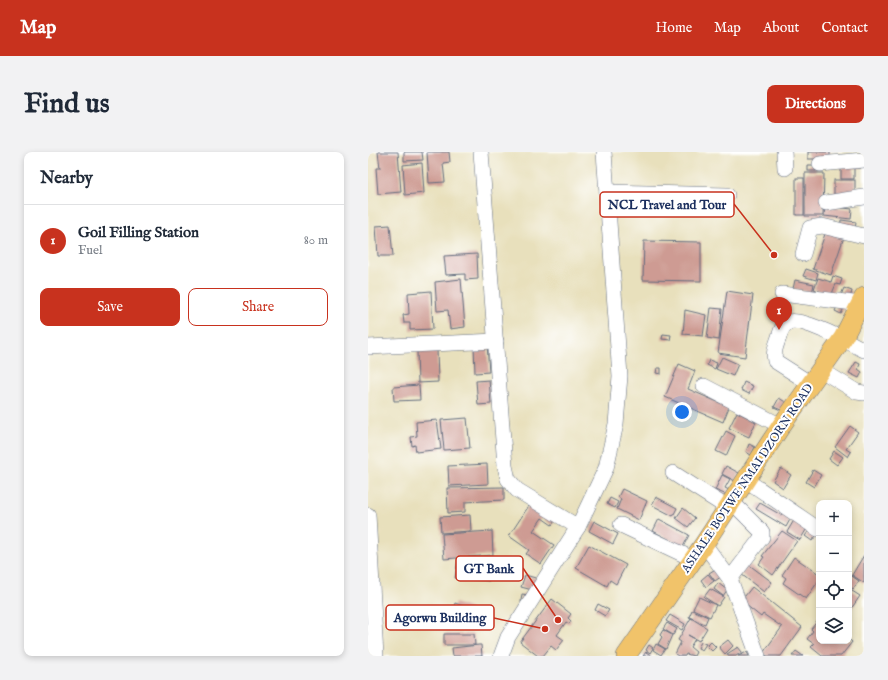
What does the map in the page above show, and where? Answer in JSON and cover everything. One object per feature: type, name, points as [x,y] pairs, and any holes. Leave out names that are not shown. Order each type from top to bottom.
[{"type":"main road","name":"ASHALE BOTWE NMAI DZORN ROAD","points":[[628,656],[730,505],[781,426],[843,338],[862,300]]},
{"type":"street","points":[[481,152],[505,466],[508,479],[517,490],[578,527]]},
{"type":"street","points":[[501,656],[508,637],[578,527],[606,468],[616,424],[620,376],[604,152]]},
{"type":"street","points":[[784,152],[785,168]]},
{"type":"street","points":[[820,164],[864,160]]},
{"type":"street","points":[[607,192],[727,195]]},
{"type":"street","points":[[826,203],[864,197]]},
{"type":"street","points":[[804,254],[810,228],[822,226],[864,236]]},
{"type":"street","points":[[782,294],[862,300]]},
{"type":"street","points":[[864,350],[843,338],[797,321],[789,322],[782,328],[774,355],[775,361],[857,392],[864,392]]},
{"type":"street","points":[[368,347],[496,341]]},
{"type":"street","points":[[704,386],[781,426]]},
{"type":"street","points":[[673,472],[730,505],[762,532],[762,536],[730,579]]},
{"type":"street","points":[[746,480],[816,528]]},
{"type":"street","points":[[368,515],[376,656]]},
{"type":"street","points":[[621,525],[693,559]]},
{"type":"street","points":[[704,544],[730,579],[758,656]]},
{"type":"building","points":[[378,152],[398,152],[401,192],[378,194],[376,168],[380,168]]},
{"type":"building","points":[[404,152],[422,152],[423,160],[404,161]]},
{"type":"building","points":[[427,152],[449,152],[450,162],[443,163],[445,182],[429,183]]},
{"type":"building","points":[[808,152],[830,152],[830,159],[808,159]]},
{"type":"building","points":[[422,163],[424,193],[405,195],[403,165]]},
{"type":"building","points":[[862,163],[861,168],[854,168],[854,179],[841,179],[841,168]]},
{"type":"building","points":[[808,165],[816,165],[816,171],[808,171]]},
{"type":"building","points":[[805,173],[824,173],[823,216],[805,216]]},
{"type":"building","points":[[796,178],[804,178],[804,215],[796,215]]},
{"type":"building","points":[[834,180],[855,180],[855,196],[834,196]]},
{"type":"building","points":[[825,206],[852,209],[851,219],[824,216]]},
{"type":"building","points":[[841,220],[856,222],[855,231],[840,229]]},
{"type":"building","points":[[390,225],[393,256],[378,256],[376,226]]},
{"type":"building","points":[[826,231],[844,237],[831,275],[813,269]]},
{"type":"building","points":[[644,241],[701,242],[701,281],[643,280]]},
{"type":"building","points":[[477,254],[478,279],[465,280],[465,274],[446,275],[444,256]]},
{"type":"building","points":[[806,269],[818,273],[816,280],[803,276]]},
{"type":"building","points":[[833,276],[842,279],[840,285],[836,284],[831,296],[814,289],[818,278],[831,282]]},
{"type":"building","points":[[461,279],[465,327],[450,329],[448,310],[437,311],[435,282]]},
{"type":"building","points":[[795,280],[814,284],[812,293],[793,289]]},
{"type":"building","points":[[844,288],[852,291],[850,298],[841,295]]},
{"type":"building","points":[[431,291],[433,329],[410,330],[410,323],[404,323],[403,315],[409,314],[408,293]]},
{"type":"building","points":[[727,291],[753,295],[745,357],[718,353]]},
{"type":"building","points":[[838,305],[844,308],[841,314],[835,311]]},
{"type":"building","points":[[711,308],[722,309],[719,340],[707,338]]},
{"type":"building","points":[[685,310],[706,315],[703,336],[683,334]]},
{"type":"building","points":[[663,334],[671,335],[670,340],[662,339]]},
{"type":"building","points":[[487,344],[489,372],[475,373],[474,345]]},
{"type":"building","points":[[437,350],[438,382],[418,383],[417,351]]},
{"type":"building","points":[[722,357],[738,364],[733,376],[716,369]]},
{"type":"building","points":[[709,360],[717,363],[715,369],[707,365]]},
{"type":"building","points":[[856,362],[860,364],[858,369],[862,372],[859,378],[849,373]]},
{"type":"building","points":[[679,364],[695,371],[688,389],[729,407],[723,422],[665,397]]},
{"type":"building","points":[[657,368],[661,368],[661,374],[656,373]]},
{"type":"building","points":[[489,380],[491,404],[478,405],[476,381]]},
{"type":"building","points":[[744,382],[753,386],[749,394],[741,390]]},
{"type":"building","points":[[419,385],[420,400],[394,401],[393,387]]},
{"type":"building","points":[[779,398],[787,403],[783,411],[774,407]]},
{"type":"building","points":[[737,412],[756,422],[749,437],[729,428]]},
{"type":"building","points":[[467,418],[470,448],[444,450],[441,420]]},
{"type":"building","points":[[437,420],[441,449],[416,452],[415,445],[412,446],[411,437],[417,436],[416,422]]},
{"type":"building","points":[[850,426],[858,432],[846,449],[851,452],[848,457],[835,447]]},
{"type":"building","points":[[726,431],[735,436],[726,456],[716,451]]},
{"type":"building","points":[[749,444],[755,447],[751,455],[746,452]]},
{"type":"building","points":[[834,451],[843,457],[837,465],[829,459]]},
{"type":"building","points":[[487,464],[488,484],[449,486],[448,466]]},
{"type":"building","points":[[726,466],[739,473],[735,481],[722,474]]},
{"type":"building","points":[[781,468],[791,475],[783,488],[773,481]]},
{"type":"building","points":[[813,470],[821,475],[814,487],[806,482]]},
{"type":"building","points":[[722,475],[730,479],[725,488],[729,490],[727,495],[715,490]]},
{"type":"building","points":[[504,487],[504,500],[465,502],[465,512],[448,513],[447,488]]},
{"type":"building","points":[[622,489],[647,501],[639,520],[617,509],[621,499],[618,497]]},
{"type":"building","points":[[656,497],[677,508],[673,516],[652,505]]},
{"type":"building","points":[[610,498],[618,502],[615,508],[607,504]]},
{"type":"building","points":[[532,501],[557,518],[552,525],[542,518],[533,531],[554,545],[541,564],[526,554],[529,550],[509,536]]},
{"type":"building","points":[[760,503],[781,515],[785,508],[793,514],[786,527],[756,509]]},
{"type":"building","points":[[683,508],[695,518],[688,527],[676,518]]},
{"type":"building","points":[[470,515],[471,531],[441,533],[440,517]]},
{"type":"building","points":[[796,517],[809,525],[800,540],[787,532]]},
{"type":"building","points":[[659,519],[689,535],[683,547],[653,531]]},
{"type":"building","points":[[594,521],[618,534],[613,544],[589,531]]},
{"type":"building","points":[[812,527],[816,530],[816,536],[812,541],[805,536]]},
{"type":"building","points":[[492,531],[493,555],[444,559],[442,534]]},
{"type":"building","points":[[782,531],[797,541],[773,575],[759,564],[764,557],[762,556]]},
{"type":"building","points":[[589,545],[626,565],[616,584],[610,580],[607,586],[576,568]]},
{"type":"building","points":[[864,555],[864,583],[852,575]]},
{"type":"building","points":[[794,557],[816,572],[816,584],[806,599],[783,583],[786,578],[782,575]]},
{"type":"building","points":[[458,558],[484,561],[483,572],[490,572],[489,581],[455,578]]},
{"type":"building","points":[[748,564],[772,582],[764,592],[741,574]]},
{"type":"building","points":[[717,568],[722,576],[715,581],[709,573]]},
{"type":"building","points":[[708,574],[714,581],[706,587],[701,580]]},
{"type":"building","points":[[525,575],[539,579],[536,591],[521,587]]},
{"type":"building","points":[[852,576],[859,581],[853,589],[852,588]]},
{"type":"building","points":[[718,583],[727,590],[723,596],[714,589]]},
{"type":"building","points":[[752,587],[802,627],[781,656],[767,656],[763,653],[782,627],[763,614],[761,617],[741,601]]},
{"type":"building","points":[[710,589],[724,597],[718,606],[704,597]]},
{"type":"building","points":[[852,591],[860,596],[852,608]]},
{"type":"building","points":[[522,594],[529,595],[527,602],[521,601]]},
{"type":"building","points":[[699,597],[716,605],[710,617],[693,609]]},
{"type":"building","points":[[552,599],[571,614],[568,618],[571,621],[569,624],[566,622],[557,635],[564,640],[556,650],[551,646],[543,656],[538,656],[520,642]]},
{"type":"building","points":[[455,603],[471,609],[470,612],[475,614],[470,627],[449,620]]},
{"type":"building","points":[[598,604],[609,610],[605,616],[595,610]]},
{"type":"building","points":[[692,610],[708,617],[705,624],[689,617]]},
{"type":"building","points":[[670,615],[685,624],[682,630],[666,621]]},
{"type":"building","points":[[691,618],[707,628],[699,641],[688,635],[695,639],[690,647],[696,652],[694,656],[686,654],[685,656],[678,656],[675,654],[681,642],[678,640]]},
{"type":"building","points":[[667,623],[677,629],[673,635],[663,629]]},
{"type":"building","points":[[816,623],[816,644],[850,644],[841,656],[822,656],[811,647],[814,644],[807,639],[813,631],[811,629]]},
{"type":"building","points":[[663,630],[672,635],[666,649],[658,644],[662,637],[660,635]]},
{"type":"building","points":[[444,634],[474,634],[475,645],[444,645]]},
{"type":"building","points":[[728,640],[733,646],[725,654],[719,647]]},
{"type":"building","points":[[701,642],[706,644],[702,650],[698,648]]},
{"type":"building","points":[[711,642],[716,647],[712,651],[707,646]]},
{"type":"building","points":[[656,644],[665,649],[661,655],[653,650]]},
{"type":"building","points":[[481,645],[482,656],[453,656],[452,648]]},
{"type":"building","points":[[649,645],[653,648],[650,653],[646,650]]},
{"type":"building","points":[[738,647],[742,652],[736,656],[728,656],[727,654]]},
{"type":"building","points":[[796,651],[803,656],[792,656]]},
{"type":"building","points":[[646,652],[652,656],[643,656]]},
{"type":"building","points":[[747,652],[749,656],[738,656]]},
{"type":"place","name":"NCL Travel and Tour","points":[[774,255]]},
{"type":"place","name":"Goil Filling Station","points":[[779,330]]},
{"type":"place","name":"GT Bank","points":[[558,620]]},
{"type":"place","name":"Agorwu Building","points":[[545,629]]}]
